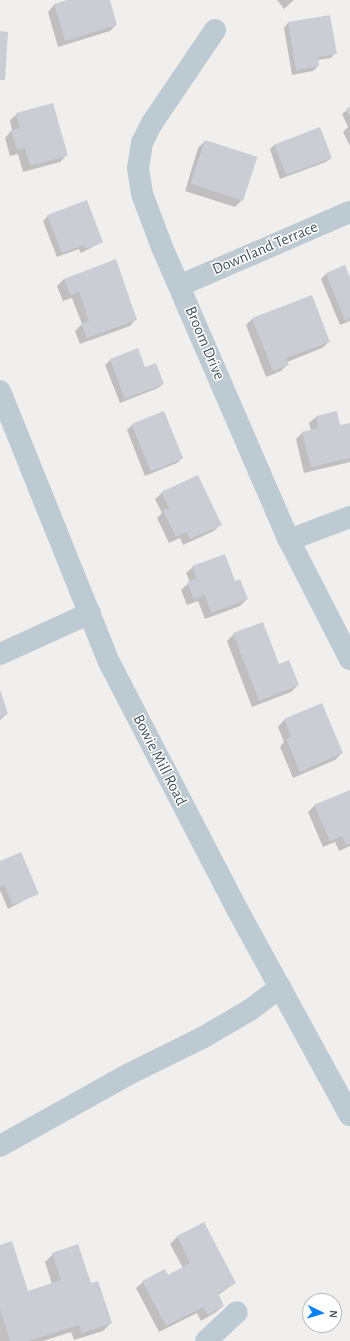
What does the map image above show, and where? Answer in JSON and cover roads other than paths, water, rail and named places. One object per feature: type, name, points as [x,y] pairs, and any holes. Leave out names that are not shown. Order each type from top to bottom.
[{"type":"street","name":"Broom Drive","points":[[215,30],[152,123],[138,155],[142,194],[289,540],[350,659]]},
{"type":"street","name":"Downland Terrace","points":[[180,285],[350,212]]},
{"type":"street","name":"Bowie Mill Road","points":[[0,391],[110,664],[280,987],[350,1115]]},
{"type":"street","points":[[289,540],[350,517]]},
{"type":"street","points":[[0,654],[90,613]]},
{"type":"street","points":[[0,1146],[129,1074],[202,1038],[250,1010],[280,987]]},
{"type":"street","points":[[206,1341],[237,1312]]}]
